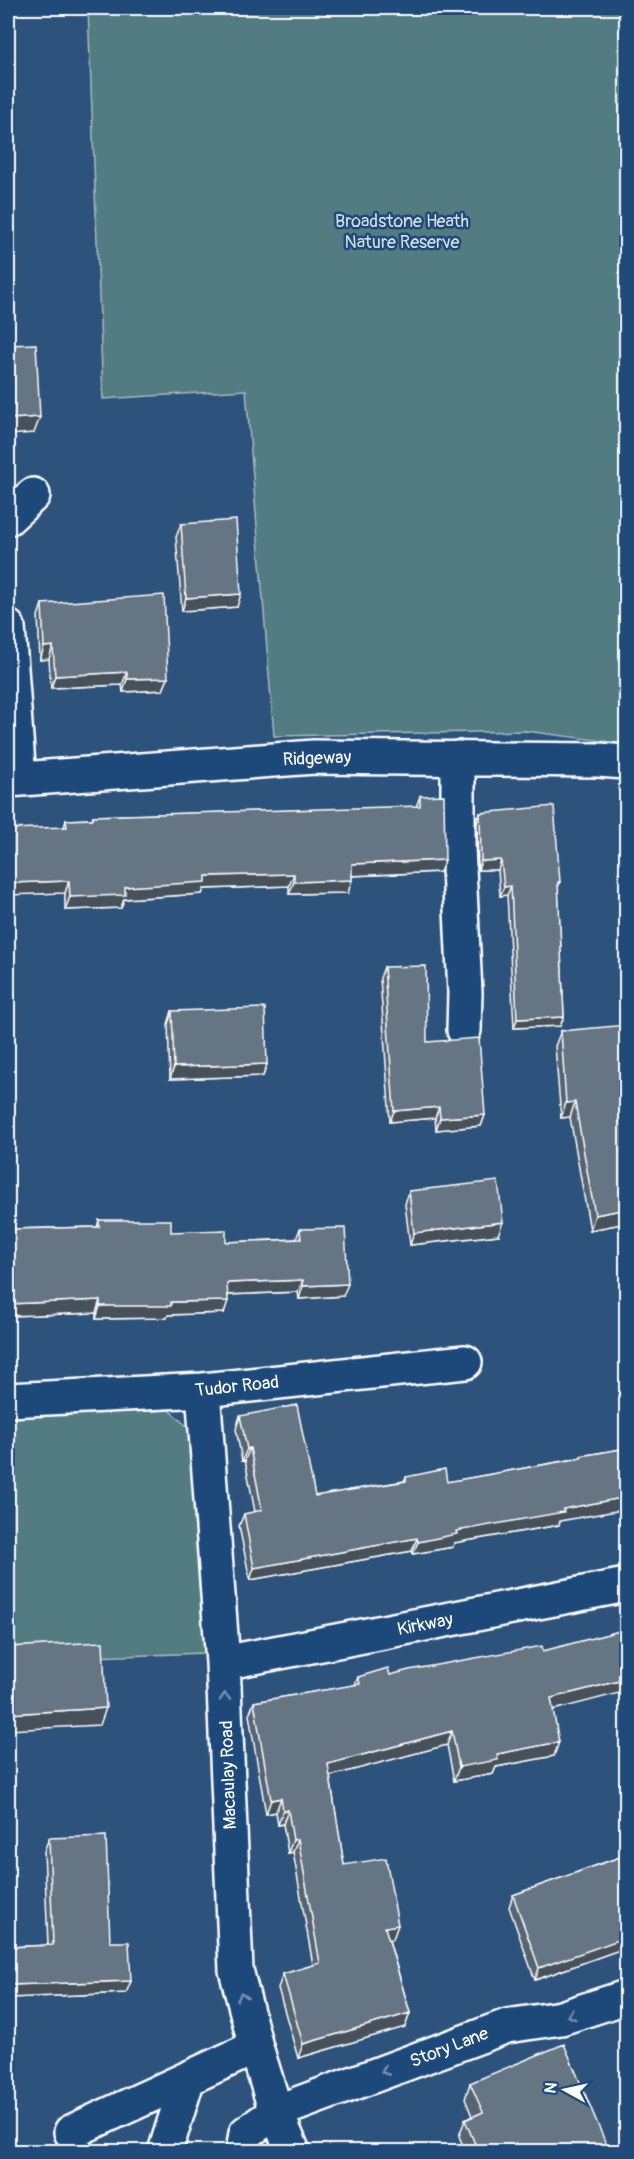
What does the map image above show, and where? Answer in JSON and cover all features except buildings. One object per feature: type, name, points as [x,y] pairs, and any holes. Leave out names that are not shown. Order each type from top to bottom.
[{"type":"street","points":[[8,518],[33,495]]},
{"type":"street","points":[[8,627],[13,779]]},
{"type":"street","name":"Ridgeway","points":[[13,779],[314,757],[627,762]]},
{"type":"street","points":[[458,758],[458,847],[465,993],[464,1030]]},
{"type":"street","name":"Tudor Road","points":[[8,1400],[203,1390],[465,1362]]},
{"type":"street","name":"Macaulay Road","points":[[203,1390],[223,1664],[236,1970],[276,2112],[293,2151]]},
{"type":"street","name":"Kirkway","points":[[223,1664],[627,1584]]},
{"type":"street","name":"Story Lane","points":[[243,2151],[246,2133],[276,2112],[507,2026],[561,2018],[627,1997]]},
{"type":"street","points":[[71,2132],[256,2047]]},
{"type":"street","points":[[165,2151],[188,2078]]},
{"type":"green space","name":"Broadstone Heath Nature Reserve","points":[[88,8],[626,8],[626,744],[526,731],[274,736],[246,390],[103,399]]},
{"type":"green space","points":[[169,1410],[191,1430],[205,1653],[8,1660],[8,1417]]}]
